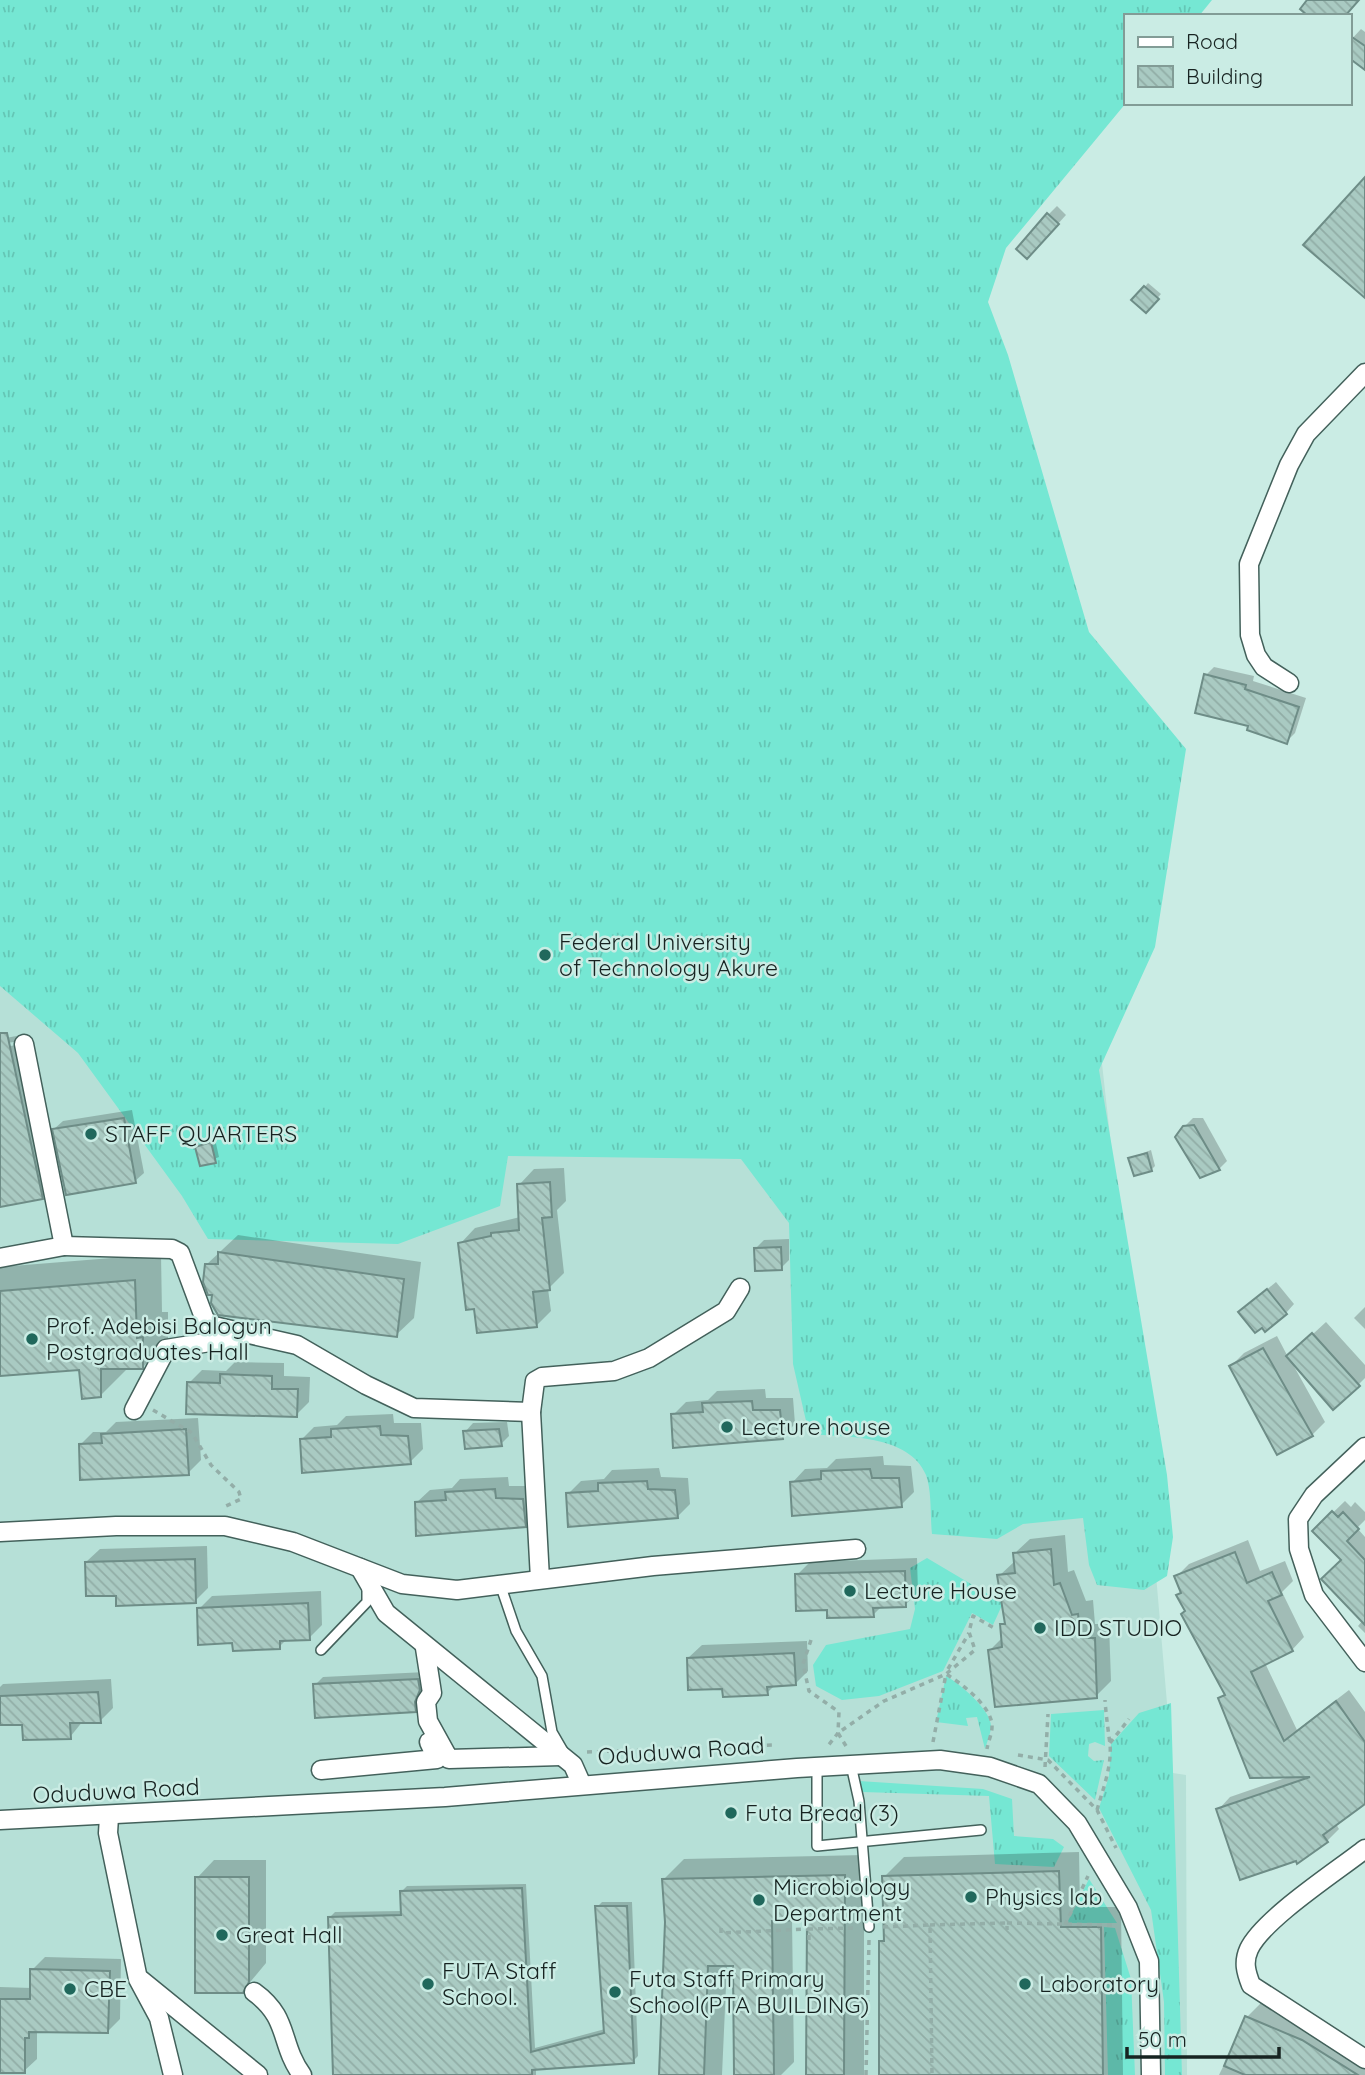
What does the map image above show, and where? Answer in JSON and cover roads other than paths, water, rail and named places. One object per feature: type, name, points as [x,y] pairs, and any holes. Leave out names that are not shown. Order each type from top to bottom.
[{"type":"street","points":[[1289,683],[1264,667],[1256,655],[1250,635],[1249,565],[1289,465],[1306,434],[1365,373]]},
{"type":"street","points":[[24,1044],[64,1246]]},
{"type":"street","points":[[0,1258],[64,1246],[172,1249],[180,1253],[205,1320],[223,1329],[297,1345],[374,1390],[414,1408],[531,1412]]},
{"type":"street","points":[[540,1579],[531,1412],[535,1381],[542,1377],[614,1371],[649,1358],[726,1311],[740,1288]]},
{"type":"street","points":[[134,1410],[166,1349],[255,1335]]},
{"type":"street","points":[[1365,1447],[1314,1495],[1298,1520],[1299,1549],[1314,1595],[1365,1662]]},
{"type":"street","points":[[0,1532],[116,1526],[225,1526],[293,1542],[364,1576],[402,1584],[457,1590],[653,1566],[856,1549]]},
{"type":"street","points":[[364,1576],[386,1613],[425,1648],[573,1758],[581,1783]]},
{"type":"street","points":[[321,1770],[438,1759],[427,1739],[426,1702],[432,1693],[425,1648]]},
{"type":"street","points":[[428,1721],[449,1759],[573,1758]]},
{"type":"street","name":"Oduduwa Road","points":[[0,1820],[445,1797],[820,1759],[940,1760],[990,1767],[1039,1784],[1077,1823],[1104,1864],[1128,1909],[1149,1961],[1151,2075]]},
{"type":"street","points":[[109,1816],[108,1833],[138,1979],[159,2018],[173,2075]]},
{"type":"street","points":[[1365,1849],[1272,1922],[1250,1948],[1245,1968],[1251,1985],[1365,2059]]},
{"type":"street","points":[[138,1979],[220,2041],[257,2075]]},
{"type":"street","points":[[254,1992],[271,2004],[279,2017],[289,2051],[302,2075]]},
{"type":"lane","points":[[321,1650],[368,1602],[364,1576]]},
{"type":"lane","points":[[500,1584],[516,1631],[542,1676],[552,1732],[573,1758]]},
{"type":"lane","points":[[850,1758],[863,1841],[869,1927]]},
{"type":"lane","points":[[820,1759],[817,1846],[981,1830]]},
{"type":"place","name":"Federal University of Technology Akure","points":[[545,955]]},
{"type":"place","name":"STAFF QUARTERS","points":[[91,1134]]},
{"type":"place","name":"Prof. Adebisi Balogun Postgraduates Hall","points":[[32,1339]]},
{"type":"place","name":"Lecture house","points":[[727,1427]]},
{"type":"place","name":"Lecture House","points":[[850,1591]]},
{"type":"place","name":"IDD STUDIO","points":[[1040,1628]]},
{"type":"place","name":"Futa Bread (3)","points":[[731,1813]]},
{"type":"place","name":"Physics lab","points":[[971,1897]]},
{"type":"place","name":"Microbiology Department","points":[[759,1900]]},
{"type":"place","name":"Great Hall","points":[[222,1935]]},
{"type":"place","name":"FUTA Staff School.","points":[[428,1984]]},
{"type":"place","name":"Laboratory","points":[[1025,1984]]},
{"type":"place","name":"CBE","points":[[70,1989]]},
{"type":"place","name":"Futa Staff Primary School(PTA BUILDING)","points":[[615,1992]]}]
